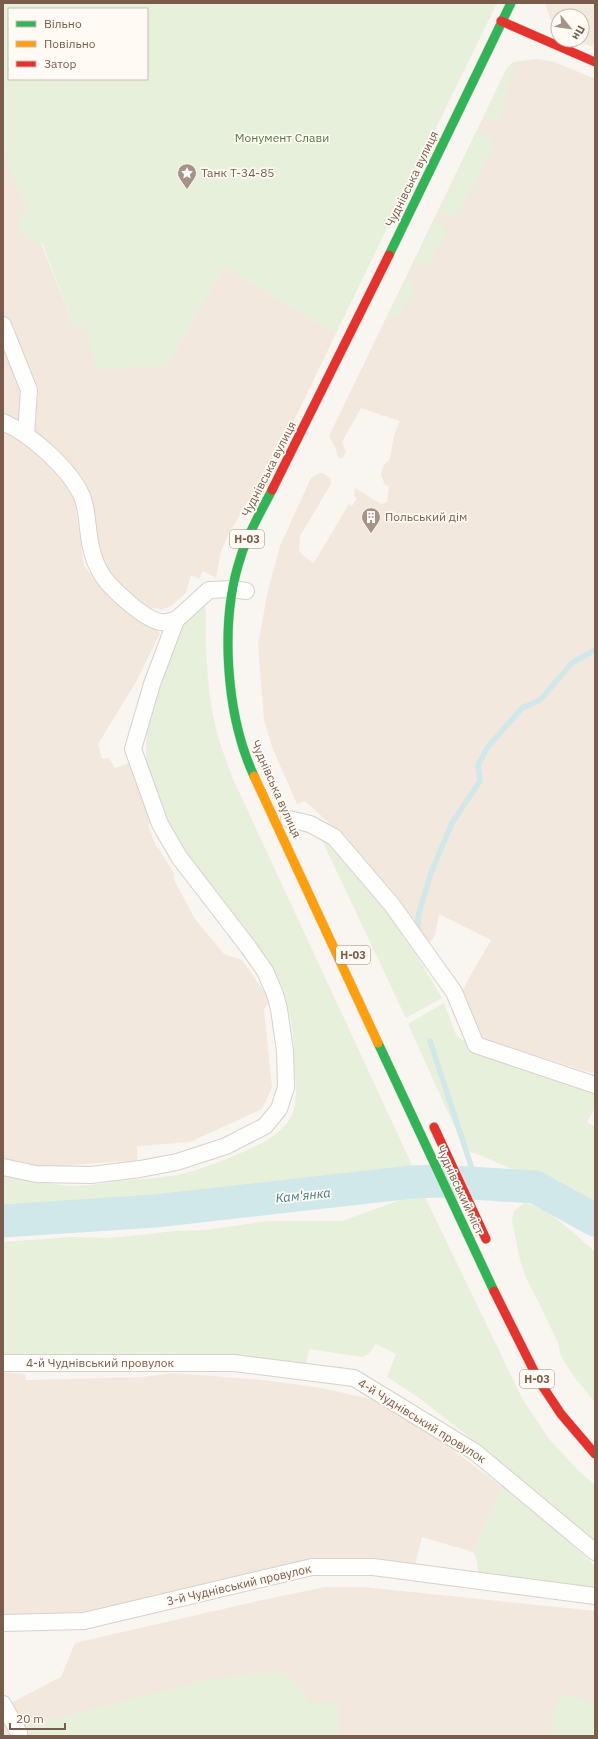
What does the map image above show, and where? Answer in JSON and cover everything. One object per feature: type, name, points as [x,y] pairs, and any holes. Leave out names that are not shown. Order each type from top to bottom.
[{"type":"main road","name":"Чуднівська вулиця","points":[[403,1097],[246,756],[238,734],[232,706],[229,624],[242,592],[238,563],[260,510],[355,326],[511,3]]},
{"type":"main road","points":[[511,30],[519,15]]},
{"type":"main road","points":[[501,21],[511,30],[595,62]]},
{"type":"main road","name":"Чуднівська вулиця","points":[[287,815],[296,833]]},
{"type":"main road","name":"Чуднівський міст","points":[[403,1097],[495,1294],[542,1387],[562,1417],[595,1454]]},
{"type":"main road","name":"Чуднівський міст","points":[[430,1120],[489,1246]]},
{"type":"street","points":[[3,325],[29,390],[26,435]]},
{"type":"street","points":[[3,422],[26,435],[55,461],[72,480],[82,497],[91,548],[96,563],[104,578],[122,596],[145,615],[162,622],[176,620]]},
{"type":"street","points":[[3,1167],[36,1174],[91,1175],[140,1169],[177,1162],[226,1146],[265,1126],[279,1109],[286,1087],[281,1023],[276,994],[265,971],[249,948],[179,857],[160,824],[133,749],[152,684],[176,620],[209,590],[242,592]]},
{"type":"street","points":[[287,815],[310,824],[334,837],[392,905],[454,992],[476,1045],[595,1085]]},
{"type":"street","name":"4-й Чуднівський провулок","points":[[3,1363],[234,1362],[354,1378],[475,1452],[595,1552]]},
{"type":"street","name":"3-й Чуднівський провулок","points":[[3,1623],[84,1621],[312,1567],[373,1567],[595,1596]]},
{"type":"street","points":[[3,1704],[18,1732]]},
{"type":"shaded area","points":[[545,3],[595,3],[595,48],[590,46],[590,8],[550,8],[550,17]]},
{"type":"shaded area","points":[[537,59],[555,62],[595,79],[595,1074],[477,1037],[462,992],[491,940],[439,914],[435,935],[432,940],[427,943],[326,820],[305,801],[297,804],[272,747],[264,720],[258,645],[268,590],[280,546],[311,478],[319,473],[323,473],[330,478],[331,484],[300,536],[299,550],[302,555],[314,563],[349,504],[352,506],[357,498],[354,496],[355,488],[381,504],[387,502],[389,486],[385,485],[381,475],[383,466],[390,459],[394,435],[400,421],[361,408],[342,442],[346,452],[342,459],[338,457],[329,436],[507,68],[513,62]]},
{"type":"shaded area","points":[[3,149],[75,328],[85,325],[166,367],[224,266],[336,333],[290,429],[227,537],[221,551],[216,578],[203,571],[199,579],[191,575],[186,593],[171,606],[163,609],[149,608],[127,594],[109,572],[103,561],[89,501],[8,416],[3,414]]},
{"type":"shaded area","points":[[3,429],[28,445],[58,472],[74,496],[84,566],[106,592],[160,633],[136,682],[98,744],[102,759],[109,758],[115,768],[129,763],[153,822],[148,825],[156,846],[174,873],[174,880],[195,919],[224,954],[242,960],[266,994],[268,1004],[264,1009],[272,1088],[262,1109],[190,1142],[137,1146],[137,1160],[47,1167],[3,1160]]},
{"type":"shaded area","points":[[3,1372],[25,1374],[26,1380],[142,1377],[174,1373],[263,1380],[322,1388],[375,1400],[407,1415],[502,1487],[473,1552],[422,1537],[415,1566],[365,1562],[79,1617],[3,1626]]},
{"type":"shaded area","points":[[325,1587],[363,1587],[595,1611],[595,1736],[3,1736],[3,1707],[61,1677],[75,1643]]},
{"type":"green space","name":"Монумент Слави","points":[[3,3],[497,3],[336,333],[224,266],[166,367],[95,368],[85,325],[75,328],[42,243],[29,240],[19,230],[19,218],[25,208],[3,149]]},
{"type":"green space","points":[[514,67],[499,121],[483,118],[507,68]]},
{"type":"green space","points":[[477,130],[491,137],[494,147],[470,194],[455,218],[439,211]]},
{"type":"green space","points":[[434,220],[445,227],[446,234],[431,261],[423,264],[414,262]]},
{"type":"green space","points":[[407,278],[413,281],[415,288],[400,315],[394,319],[387,318]]},
{"type":"green space","points":[[200,605],[204,606],[206,611],[207,663],[213,715],[219,739],[233,779],[412,1165],[375,1178],[318,1177],[295,1190],[288,1191],[266,1187],[257,1190],[245,1200],[231,1202],[204,1199],[196,1195],[167,1201],[154,1206],[91,1202],[65,1204],[3,1204],[3,1173],[46,1183],[72,1186],[177,1175],[211,1165],[267,1140],[283,1128],[289,1120],[295,1106],[296,1094],[293,1034],[285,997],[277,978],[256,944],[205,880],[181,845],[161,807],[151,780],[148,766],[146,741],[148,728],[165,669],[176,638],[187,620]]},
{"type":"green space","points":[[325,838],[358,875],[388,915],[442,998],[406,1018],[322,840]]},
{"type":"green space","points":[[444,1003],[456,1035],[467,1043],[595,1091],[595,1108],[587,1122],[595,1127],[595,1219],[574,1202],[531,1177],[475,1153],[466,1152],[408,1024]]},
{"type":"green space","points":[[424,1195],[522,1398],[549,1439],[580,1472],[595,1485],[595,1552],[482,1447],[418,1397],[387,1377],[396,1354],[376,1344],[369,1353],[363,1357],[309,1349],[306,1364],[3,1358],[3,1242],[71,1237],[111,1238],[175,1231],[206,1230],[268,1221],[342,1221],[400,1200]]},
{"type":"green space","points":[[524,1203],[543,1210],[552,1216],[595,1252],[595,1402],[575,1378],[561,1356],[558,1343],[526,1278],[520,1260],[512,1221],[514,1211]]},
{"type":"green space","points":[[506,1484],[595,1566],[595,1589],[480,1576],[473,1552],[502,1487]]},
{"type":"green space","points":[[277,1671],[291,1677],[310,1703],[338,1702],[339,1736],[30,1736],[26,1726],[209,1679]]},
{"type":"green space","points":[[563,1693],[595,1704],[595,1736],[551,1736],[555,1700]]},
{"type":"waterway","points":[[418,932],[418,916],[431,873],[452,823],[480,781],[478,765],[487,748],[522,708],[540,700],[572,663],[595,650]]},
{"type":"waterway","points":[[430,1041],[477,1184]]},
{"type":"waterway","name":"Кам'янка","points":[[3,1221],[155,1211],[412,1182],[438,1181],[535,1187],[595,1220]]},
{"type":"traffic: fast","points":[[389,255],[511,3]]},
{"type":"traffic: fast","points":[[254,776],[244,752],[237,725],[232,697],[228,638],[234,582],[241,556],[251,531],[272,490]]},
{"type":"traffic: fast","points":[[378,1043],[494,1291]]},
{"type":"traffic: slow","points":[[254,776],[378,1043]]},
{"type":"traffic: jam","points":[[501,21],[595,62]]},
{"type":"traffic: jam","points":[[272,490],[389,255]]},
{"type":"traffic: jam","points":[[434,1127],[486,1239]]},
{"type":"traffic: jam","points":[[494,1291],[539,1381],[561,1414],[595,1454]]},
{"type":"place","name":"Танк Т-34-85","points":[[187,190]]},
{"type":"place","name":"Польський дім","points":[[371,534]]}]
